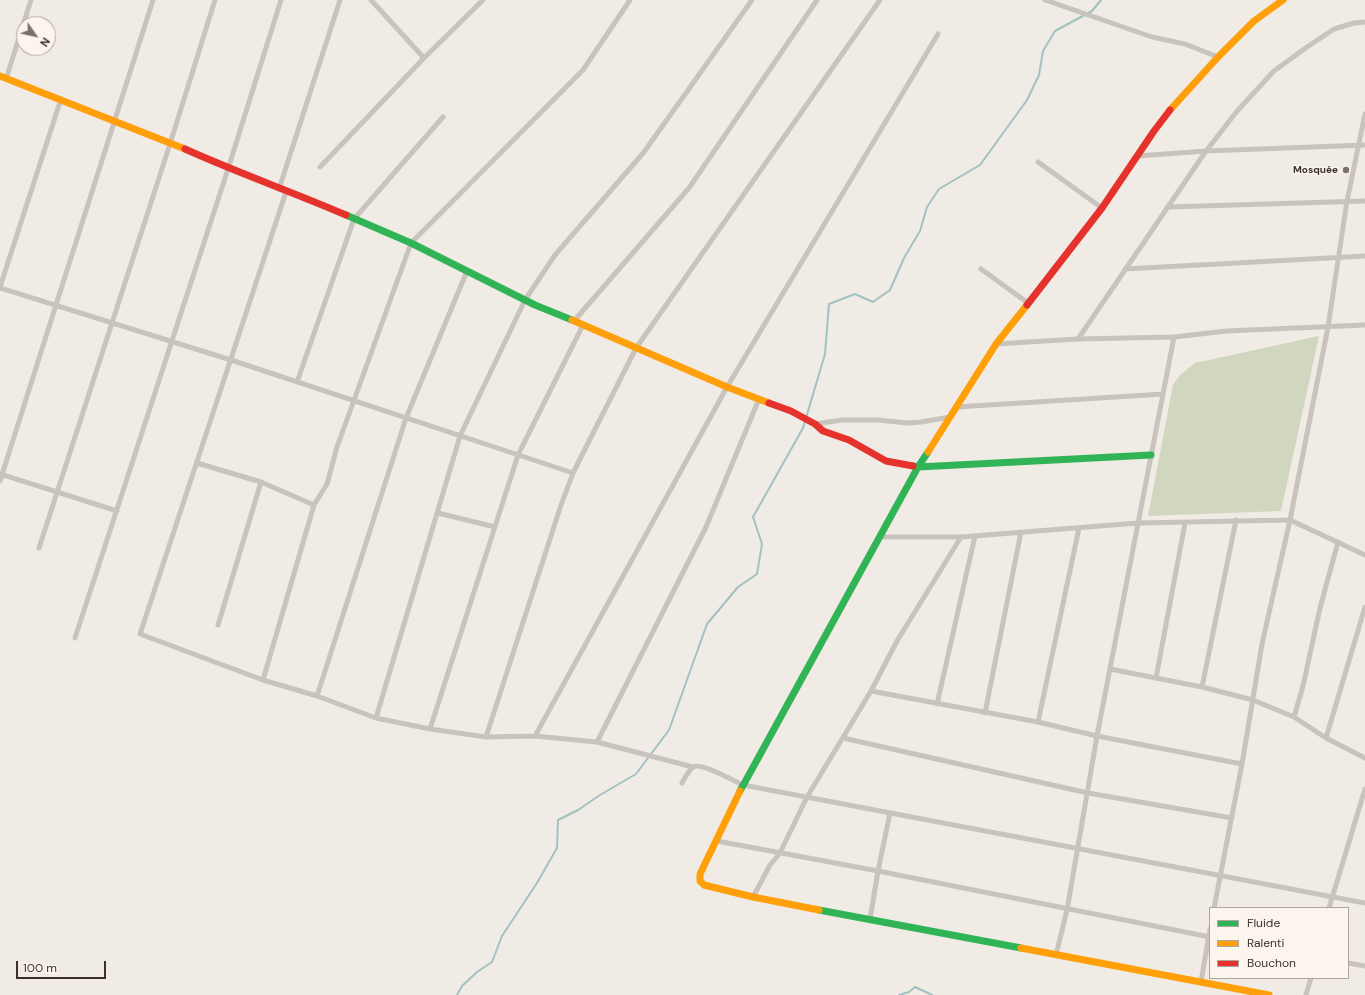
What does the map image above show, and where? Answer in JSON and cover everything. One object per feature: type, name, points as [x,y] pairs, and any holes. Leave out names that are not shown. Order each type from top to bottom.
[{"type":"street","points":[[31,0],[3,78],[61,99],[228,169],[308,199],[411,243],[525,300],[727,387],[791,412],[815,424],[823,431],[849,440],[886,460],[918,467],[1151,455]]},
{"type":"street","points":[[0,481],[153,0]]},
{"type":"street","points":[[39,548],[215,0]]},
{"type":"street","points":[[75,638],[228,169],[281,0]]},
{"type":"street","points":[[279,189],[340,0]]},
{"type":"street","points":[[372,0],[424,58]]},
{"type":"street","points":[[320,167],[424,58],[483,0]]},
{"type":"street","points":[[263,680],[314,505],[327,484],[337,447],[353,401],[411,243],[583,70],[630,0]]},
{"type":"street","points":[[376,718],[460,436],[525,300],[555,255],[644,152],[752,0]]},
{"type":"street","points":[[574,321],[689,188],[817,0]]},
{"type":"street","points":[[486,737],[573,473],[636,348],[880,0]]},
{"type":"street","points":[[1045,0],[1152,37],[1185,44],[1218,57]]},
{"type":"street","points":[[1269,995],[753,897],[704,885],[700,881],[700,874],[743,785],[881,537],[918,467],[996,344],[1102,208],[1154,131],[1177,101],[1218,57],[1254,22],[1283,0]]},
{"type":"street","points":[[1078,339],[1206,151],[1238,110],[1274,71],[1334,29],[1354,23],[1365,22]]},
{"type":"street","points":[[535,736],[727,387],[938,34]]},
{"type":"street","points":[[61,99],[0,287],[231,360],[573,473]]},
{"type":"street","points":[[1214,907],[1242,764],[1262,644],[1290,520],[1328,327],[1348,201],[1365,114]]},
{"type":"street","points":[[297,382],[354,219],[443,117]]},
{"type":"street","points":[[1137,156],[1206,151],[1365,146]]},
{"type":"street","points":[[1038,162],[1102,208]]},
{"type":"street","points":[[286,192],[140,634],[263,680],[317,696],[376,718],[430,729],[486,737],[535,736],[597,742],[693,768],[698,766],[706,768],[743,785],[1365,903]]},
{"type":"street","points":[[1167,207],[1365,200]]},
{"type":"street","points":[[1126,269],[1365,256]]},
{"type":"street","points":[[981,269],[1028,303]]},
{"type":"street","points":[[317,696],[406,418],[467,271]]},
{"type":"street","points":[[430,729],[518,455],[583,325]]},
{"type":"street","points":[[996,344],[1078,339],[1174,337],[1226,331],[1365,325]]},
{"type":"street","points":[[1056,955],[1067,910],[1088,793],[1096,736],[1174,337]]},
{"type":"street","points":[[957,407],[1163,394]]},
{"type":"street","points":[[597,742],[706,527],[759,399]]},
{"type":"street","points":[[815,424],[842,420],[878,420],[907,423],[950,417]]},
{"type":"street","points":[[196,463],[261,482],[314,505]]},
{"type":"street","points":[[1,474],[117,510]]},
{"type":"street","points":[[218,625],[261,482]]},
{"type":"street","points":[[438,512],[495,527]]},
{"type":"street","points":[[1202,688],[1236,520]]},
{"type":"street","points":[[881,537],[961,537],[1138,523],[1290,520],[1365,555]]},
{"type":"street","points":[[1156,678],[1185,523]]},
{"type":"street","points":[[1038,722],[1079,528]]},
{"type":"street","points":[[985,713],[1021,532]]},
{"type":"street","points":[[937,704],[975,536]]},
{"type":"street","points":[[753,897],[770,865],[780,852],[807,797],[870,692],[897,642],[961,537]]},
{"type":"street","points":[[1294,717],[1303,686],[1320,608],[1338,542]]},
{"type":"street","points":[[1326,738],[1365,607]]},
{"type":"street","points":[[1110,669],[1253,700],[1294,717],[1326,738],[1365,758]]},
{"type":"street","points":[[870,692],[1038,722],[1096,736],[1242,764]]},
{"type":"street","points":[[843,738],[1088,793],[1232,818]]},
{"type":"street","points":[[682,783],[693,768]]},
{"type":"street","points":[[1329,907],[1365,789]]},
{"type":"street","points":[[870,919],[890,813]]},
{"type":"street","points":[[717,841],[878,871],[1067,910],[1209,937],[1201,982]]},
{"type":"street","points":[[1349,963],[1365,966]]},
{"type":"street","points":[[1306,995],[1311,979]]},
{"type":"green space","points":[[1319,336],[1281,511],[1148,516],[1173,385],[1180,375],[1195,363]]},
{"type":"waterway","points":[[457,995],[462,986],[477,972],[492,962],[502,936],[537,883],[557,848],[558,820],[578,810],[636,774],[669,730],[707,624],[738,587],[757,574],[762,544],[753,517],[803,428],[825,354],[829,304],[855,294],[873,302],[890,290],[904,258],[920,231],[927,207],[939,189],[980,165],[1027,100],[1039,75],[1043,51],[1055,31],[1092,11],[1101,0]]},
{"type":"waterway","points":[[899,995],[909,992],[915,987],[932,995]]},
{"type":"traffic: fast","points":[[346,215],[411,243],[535,305],[572,320]]},
{"type":"traffic: fast","points":[[740,791],[918,467],[928,452]]},
{"type":"traffic: fast","points":[[913,466],[918,467],[1151,455]]},
{"type":"traffic: fast","points":[[819,910],[1021,948]]},
{"type":"traffic: slow","points":[[1170,110],[1218,57],[1254,21],[1283,0]]},
{"type":"traffic: slow","points":[[0,76],[185,149]]},
{"type":"traffic: slow","points":[[928,452],[996,344],[1027,305]]},
{"type":"traffic: slow","points":[[572,320],[727,387],[769,403]]},
{"type":"traffic: slow","points":[[740,791],[700,874],[700,881],[704,885],[753,897],[819,910]]},
{"type":"traffic: slow","points":[[1021,948],[1269,995]]},
{"type":"traffic: jam","points":[[1027,305],[1102,208],[1170,110]]},
{"type":"traffic: jam","points":[[185,149],[346,215]]},
{"type":"traffic: jam","points":[[769,403],[791,411],[815,424],[823,431],[849,440],[886,461],[913,466]]},
{"type":"place","name":"Mosquée","points":[[1346,170]]}]
